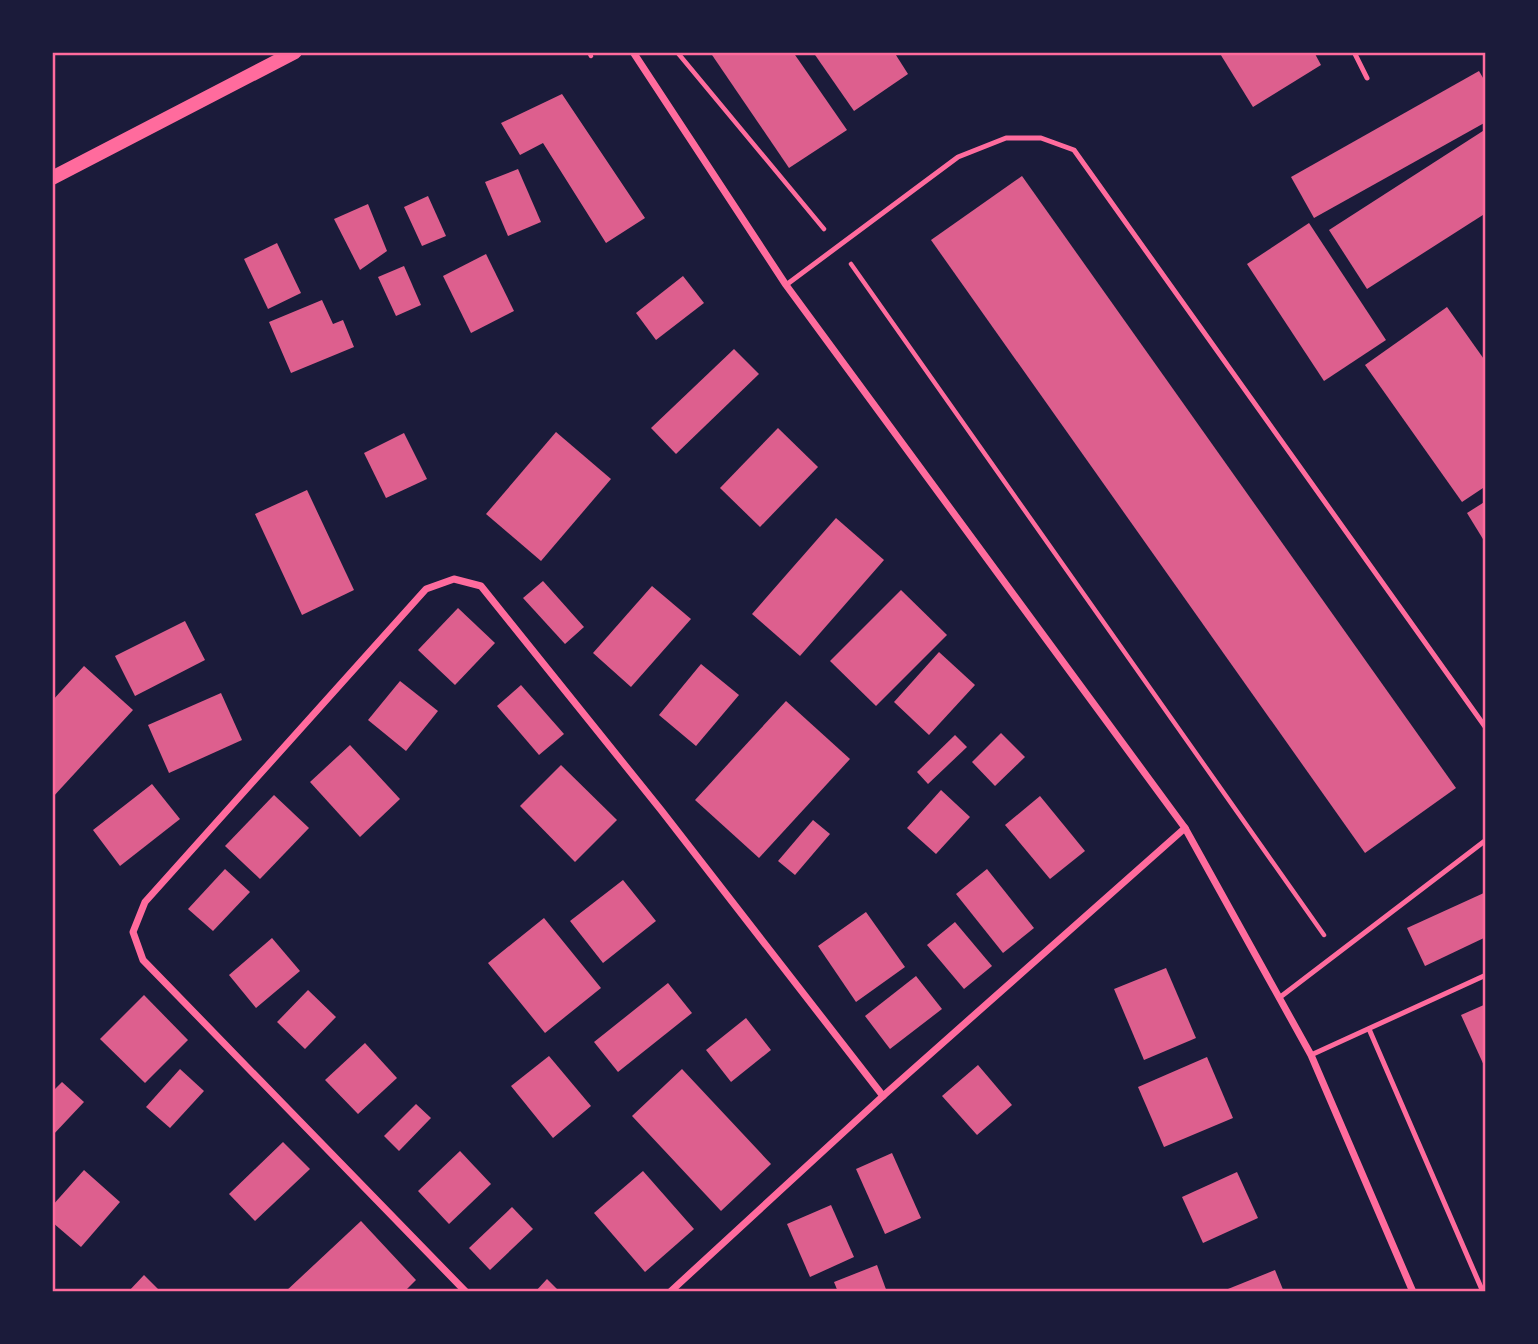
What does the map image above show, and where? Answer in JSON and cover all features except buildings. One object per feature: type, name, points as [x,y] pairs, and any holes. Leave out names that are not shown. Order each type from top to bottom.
[{"type":"main road","points":[[52,178],[295,52]]},
{"type":"street","points":[[633,52],[786,285],[1185,828],[1311,1055],[1413,1292]]},
{"type":"street","points":[[466,1292],[143,960],[133,932],[145,902],[426,589],[454,579],[481,586],[661,810],[883,1096]]},
{"type":"street","points":[[670,1292],[883,1096],[1185,828]]},
{"type":"lane","points":[[1354,52],[1367,78]]},
{"type":"lane","points":[[786,285],[958,157],[1006,138],[1041,138],[1074,150],[1486,729]]},
{"type":"lane","points":[[1279,999],[1486,840]]},
{"type":"lane","points":[[1311,1055],[1486,975]]},
{"type":"lane","points":[[1369,1029],[1483,1292]]},
{"type":"path","points":[[677,52],[838,246],[1337,954]]}]
